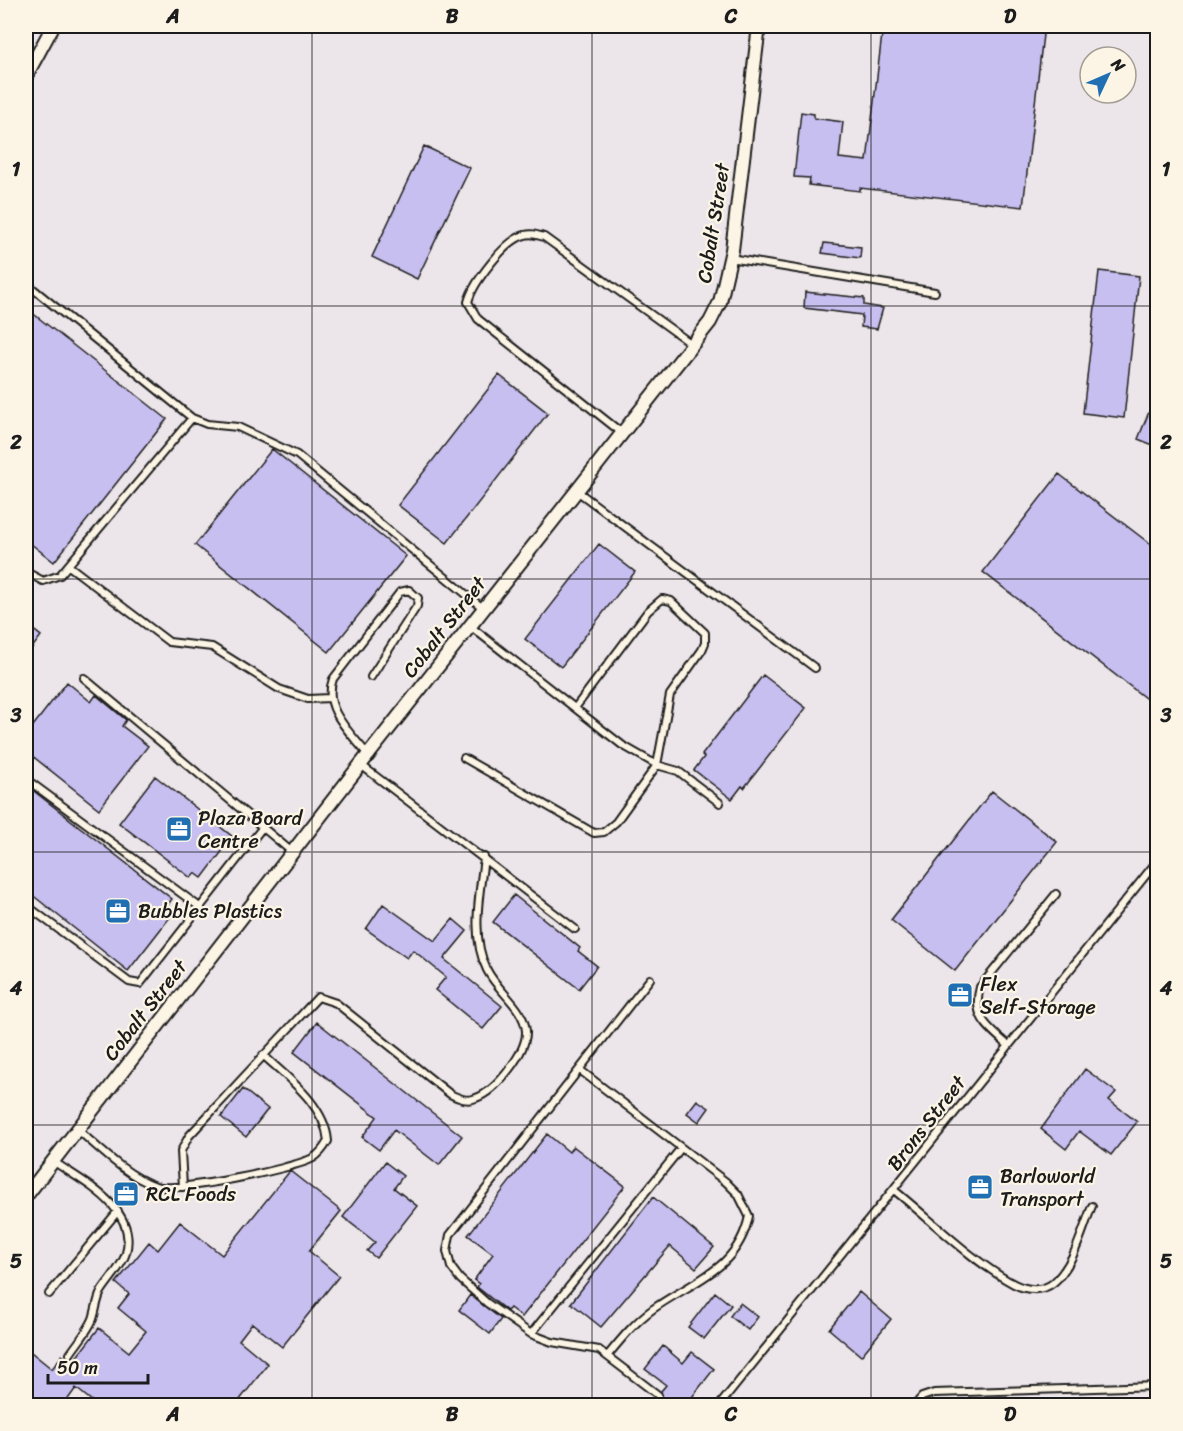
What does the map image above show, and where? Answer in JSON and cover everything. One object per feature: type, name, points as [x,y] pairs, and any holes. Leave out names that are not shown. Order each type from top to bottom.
[{"type":"street","points":[[26,76],[53,26]]},
{"type":"street","name":"Cobalt Street","points":[[26,1196],[364,760],[710,322],[720,302],[730,258],[759,26]]},
{"type":"lane","points":[[622,433],[478,319],[468,302],[471,291],[479,279],[512,241],[524,235],[534,234],[544,237],[693,345]]},
{"type":"lane","points":[[730,258],[935,292]]},
{"type":"lane","points":[[26,284],[192,418],[207,424],[238,427],[297,455],[484,609]]},
{"type":"lane","points":[[26,572],[43,581],[60,575],[192,418]]},
{"type":"lane","points":[[576,491],[814,668]]},
{"type":"lane","points":[[69,566],[169,642],[212,647],[279,689],[308,699],[330,698]]},
{"type":"lane","points":[[371,677],[417,606],[418,598],[409,590],[400,592],[333,679],[330,698],[336,714],[364,760],[575,929]]},
{"type":"lane","points":[[464,758],[594,833],[604,832],[616,822],[657,765],[670,695],[702,650],[706,636],[703,629],[671,601],[662,600],[648,611],[575,708]]},
{"type":"lane","points":[[470,626],[622,745],[657,765],[678,771],[720,803]]},
{"type":"lane","points":[[84,678],[292,852]]},
{"type":"lane","points":[[26,778],[201,908]]},
{"type":"lane","points":[[26,904],[129,981],[140,984],[262,828]]},
{"type":"lane","points":[[183,1187],[181,1151],[189,1136],[314,999],[325,998],[336,1003],[450,1094],[462,1099],[475,1099],[488,1091],[521,1054],[525,1044],[526,1028],[520,1011],[504,996],[486,968],[480,948],[477,926],[484,857]]},
{"type":"lane","name":"Brons Street","points":[[719,1406],[1158,860]]},
{"type":"lane","points":[[1008,1045],[980,1017],[976,1002],[980,987],[1056,894]]},
{"type":"lane","points":[[650,979],[450,1235],[447,1251],[451,1267],[460,1279],[487,1303],[531,1334],[552,1342],[591,1347],[608,1355],[658,1395]]},
{"type":"lane","points":[[78,1131],[118,1164],[157,1187],[183,1187],[299,1163],[312,1158],[328,1141],[325,1124],[316,1109],[297,1087],[263,1055]]},
{"type":"lane","points":[[580,1070],[738,1194],[749,1216],[744,1234],[718,1269],[654,1308],[629,1329],[608,1355]]},
{"type":"lane","points":[[531,1334],[681,1148]]},
{"type":"lane","points":[[53,1161],[96,1191],[118,1211],[124,1220],[127,1232],[126,1254],[100,1294],[94,1316],[86,1332],[70,1354]]},
{"type":"lane","points":[[894,1190],[973,1255],[1014,1284],[1029,1289],[1042,1289],[1052,1285],[1065,1270],[1092,1206]]},
{"type":"lane","points":[[49,1294],[118,1211]]},
{"type":"lane","points":[[914,1406],[922,1397],[934,1393],[1158,1386]]},
{"type":"shaded area","points":[[26,26],[1157,26],[1157,1405],[26,1405]]},
{"type":"building","points":[[883,26],[1044,26],[1023,207],[860,188],[860,191],[809,185],[810,178],[794,177],[801,112],[814,114],[814,118],[843,122],[839,158],[867,161]]},
{"type":"building","points":[[424,146],[470,168],[417,279],[372,257]]},
{"type":"building","points":[[824,243],[861,247],[860,258],[822,253]]},
{"type":"building","points":[[1099,271],[1139,276],[1124,418],[1083,413]]},
{"type":"building","points":[[805,292],[864,298],[864,305],[883,308],[877,329],[861,327],[862,315],[804,308]]},
{"type":"building","points":[[26,308],[167,419],[54,562],[26,540]]},
{"type":"building","points":[[499,375],[548,413],[447,543],[398,505]]},
{"type":"building","points":[[1158,392],[1158,447],[1138,439]]},
{"type":"building","points":[[272,449],[406,556],[329,652],[195,545]]},
{"type":"building","points":[[1059,474],[1158,550],[1158,708],[983,572]]},
{"type":"building","points":[[599,544],[635,572],[561,667],[525,639]]},
{"type":"building","points":[[26,624],[41,636],[26,656]]},
{"type":"building","points":[[763,675],[806,708],[744,788],[742,786],[732,799],[694,770],[704,757],[702,755]]},
{"type":"building","points":[[67,682],[91,702],[96,695],[126,720],[122,726],[148,746],[99,809],[26,751],[26,735]]},
{"type":"building","points":[[155,776],[233,837],[202,878],[195,873],[191,878],[119,823]]},
{"type":"building","points":[[26,785],[172,899],[167,906],[174,912],[128,971],[26,890]]},
{"type":"building","points":[[992,791],[1057,842],[955,971],[891,920]]},
{"type":"building","points":[[514,895],[580,948],[578,951],[597,966],[579,989],[493,922]]},
{"type":"building","points":[[383,904],[435,941],[453,919],[467,931],[444,959],[502,1006],[483,1029],[435,990],[446,977],[413,950],[407,958],[366,929]]},
{"type":"building","points":[[317,1022],[462,1136],[439,1165],[394,1130],[379,1150],[362,1137],[377,1117],[294,1052]]},
{"type":"building","points":[[1085,1069],[1116,1092],[1109,1100],[1137,1122],[1111,1155],[1079,1131],[1066,1149],[1041,1129]]},
{"type":"building","points":[[243,1089],[268,1109],[246,1137],[221,1117]]},
{"type":"building","points":[[697,1100],[709,1108],[699,1122],[687,1113]]},
{"type":"building","points":[[547,1134],[569,1152],[573,1146],[625,1186],[522,1317],[510,1308],[507,1311],[477,1287],[479,1284],[474,1280],[493,1254],[468,1235]]},
{"type":"building","points":[[385,1162],[403,1176],[394,1188],[417,1206],[376,1258],[367,1251],[375,1242],[343,1217]]},
{"type":"building","points":[[290,1171],[341,1211],[309,1251],[339,1276],[282,1347],[252,1323],[239,1340],[268,1364],[235,1406],[98,1406],[76,1388],[63,1406],[26,1406],[26,1348],[52,1369],[62,1355],[72,1363],[99,1328],[129,1352],[146,1331],[118,1308],[129,1294],[116,1283],[149,1242],[158,1250],[180,1222],[222,1255]]},
{"type":"building","points":[[653,1197],[714,1247],[696,1268],[670,1246],[601,1327],[571,1303]]},
{"type":"building","points":[[715,1292],[731,1305],[704,1339],[688,1327]]},
{"type":"building","points":[[859,1292],[891,1319],[861,1356],[829,1329]]},
{"type":"building","points":[[470,1295],[501,1319],[490,1334],[459,1310]]},
{"type":"building","points":[[740,1303],[758,1317],[748,1330],[730,1316]]},
{"type":"building","points":[[663,1346],[683,1363],[692,1352],[714,1369],[685,1406],[660,1406],[654,1400],[662,1399],[661,1391],[666,1385],[645,1369]]},
{"type":"place","name":"Plaza Board Centre","points":[[179,829]]},
{"type":"place","name":"Bubbles Plastics","points":[[118,911]]},
{"type":"place","name":"Flex Self-Storage","points":[[960,995]]},
{"type":"place","name":"Barloworld Transport","points":[[980,1187]]},
{"type":"place","name":"RCL Foods","points":[[126,1194]]}]
